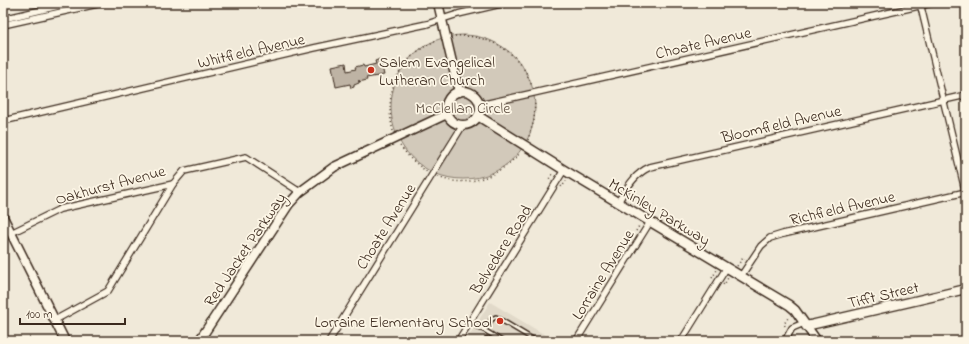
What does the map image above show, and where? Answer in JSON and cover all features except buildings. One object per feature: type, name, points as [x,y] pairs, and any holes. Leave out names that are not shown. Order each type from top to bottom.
[{"type":"street","points":[[3,19],[71,3]]},
{"type":"street","points":[[3,25],[102,3]]},
{"type":"street","points":[[438,3],[459,92]]},
{"type":"street","name":"Whitfield Avenue","points":[[3,121],[314,48],[427,24],[458,14],[505,3]]},
{"type":"street","name":"Choate Avenue","points":[[480,105],[920,4],[932,3]]},
{"type":"street","points":[[920,4],[966,193]]},
{"type":"street","points":[[19,15],[20,21]]},
{"type":"street","points":[[465,91],[472,94],[477,98],[480,105],[478,116],[471,123],[463,125],[454,123],[447,114],[446,107],[448,101],[453,94],[459,92],[465,91]]},
{"type":"street","name":"Bloomfield Avenue","points":[[618,202],[631,180],[639,173],[650,167],[966,95]]},
{"type":"street","name":"Red Jacket Parkway","points":[[199,341],[289,204],[300,192],[334,167],[447,114]]},
{"type":"street","name":"McKinley Parkway","points":[[478,116],[564,170],[789,305],[818,341]]},
{"type":"street","name":"Choate Avenue","points":[[329,341],[463,125]]},
{"type":"street","name":"Oakhurst Avenue","points":[[7,232],[60,209],[173,184],[184,171],[246,157],[300,192]]},
{"type":"street","name":"Belvedere Road","points":[[458,341],[564,170]]},
{"type":"street","points":[[55,320],[108,291],[173,184]]},
{"type":"street","name":"Richfield Avenue","points":[[741,276],[761,246],[770,238],[966,193]]},
{"type":"street","points":[[3,217],[7,232],[65,341]]},
{"type":"street","name":"Lorraine Avenue","points":[[576,341],[650,222]]},
{"type":"street","points":[[681,341],[727,267]]},
{"type":"street","name":"Tifft Street","points":[[805,324],[966,289]]},
{"type":"street","points":[[784,341],[792,328],[805,324]]},
{"type":"lane","points":[[484,330],[492,318],[496,317],[536,341]]},
{"type":"lane","points":[[469,322],[502,341]]},
{"type":"path","points":[[455,36],[482,38],[506,50],[516,58],[524,69],[533,91]]},
{"type":"path","points":[[393,132],[390,102],[391,93],[397,76],[407,61],[414,54],[421,48],[437,40]]},
{"type":"path","points":[[527,142],[534,120],[535,100]]},
{"type":"path","points":[[400,146],[411,160],[430,173]]},
{"type":"path","points":[[438,176],[450,180],[460,181],[479,179],[505,167],[519,154]]},
{"type":"path","points":[[549,179],[554,172]]},
{"type":"path","points":[[562,187],[566,181]]},
{"type":"path","points":[[649,211],[653,204]]},
{"type":"path","points":[[636,232],[639,226]]},
{"type":"path","points":[[738,265],[743,258]]},
{"type":"path","points":[[712,278],[716,270]]},
{"type":"path","points":[[724,285],[728,278]]},
{"type":"path","points":[[786,327],[784,324],[788,318]]},
{"type":"shaded area","name":"Lorraine Elementary School","points":[[490,302],[555,341],[466,341]]},
{"type":"green space","name":"McClellan Circle","points":[[463,35],[484,38],[503,47],[514,56],[523,67],[532,86],[535,107],[532,128],[523,147],[514,158],[503,167],[484,176],[463,179],[442,176],[423,167],[412,158],[403,147],[394,128],[391,107],[394,86],[403,67],[412,56],[423,47],[442,38]]},
{"type":"place","name":"Salem Evangelical Lutheran Church","points":[[371,70]]},
{"type":"place","name":"Lorraine Elementary School","points":[[500,321]]}]
